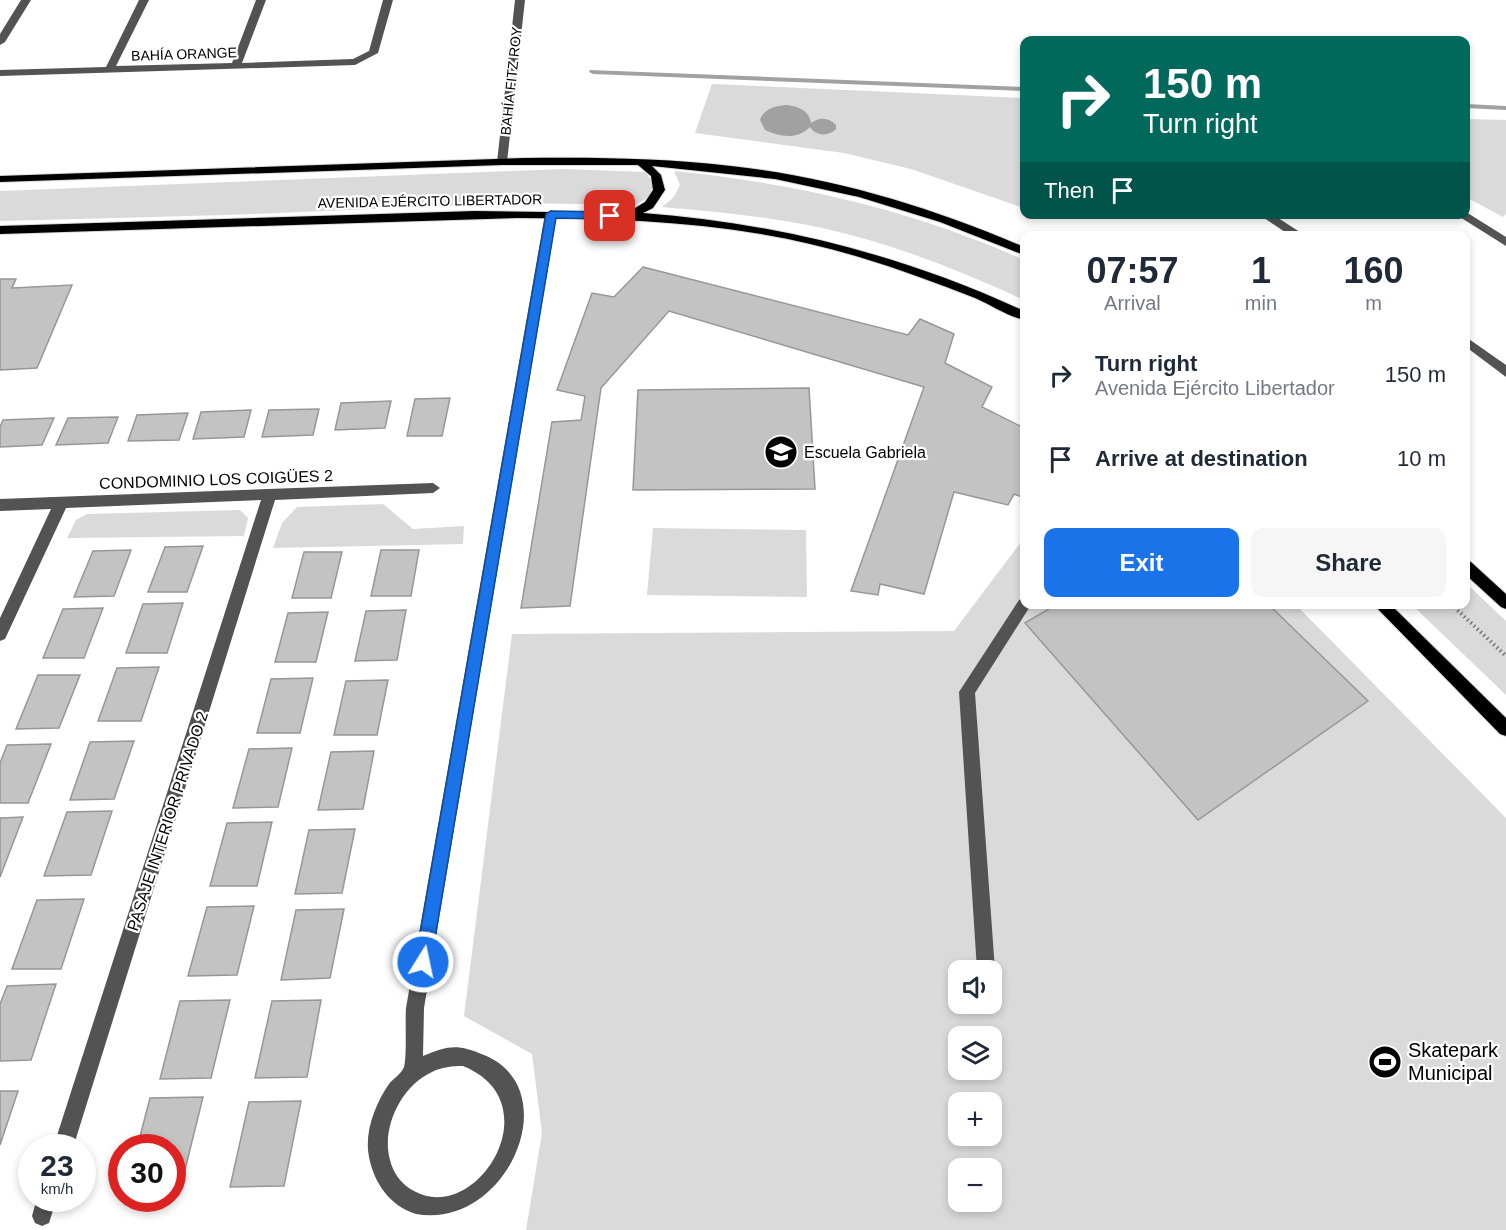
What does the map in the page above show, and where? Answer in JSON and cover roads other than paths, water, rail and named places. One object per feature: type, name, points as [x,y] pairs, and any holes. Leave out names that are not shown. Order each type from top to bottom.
[{"type":"main road","points":[[0,179],[502,162],[642,163],[732,170],[815,184],[914,210],[1020,250]]},
{"type":"main road","points":[[630,216],[649,205],[658,190],[656,174],[642,163]]},
{"type":"main road","name":"AVENIDA EJÉRCITO LIBERTADOR","points":[[0,231],[435,216],[551,214],[630,216],[744,228],[855,251],[961,288],[1020,314]]},
{"type":"main road","points":[[1470,570],[1506,603]]},
{"type":"main road","points":[[1385,609],[1506,729]]},
{"type":"street","points":[[0,42],[26,0]]},
{"type":"street","points":[[110,69],[144,0]]},
{"type":"street","points":[[236,66],[261,0]]},
{"type":"street","name":"BAHÍA ORANGE","points":[[0,72],[348,62],[368,58],[376,48],[388,0]]},
{"type":"street","name":"BAHÍA FITZ ROY","points":[[502,162],[520,0]]},
{"type":"street","points":[[413,1072],[446,1057],[463,1056],[479,1060],[493,1069],[504,1081],[511,1097],[514,1117],[512,1137],[506,1156],[496,1175],[465,1201],[447,1208],[429,1208],[412,1203],[397,1194],[386,1179],[380,1162],[378,1142],[381,1122],[388,1103],[399,1086],[413,1072],[415,1008],[551,214]]},
{"type":"street","points":[[1272,219],[1292,231]]},
{"type":"street","points":[[1468,219],[1506,242]]},
{"type":"street","points":[[1470,344],[1506,372]]},
{"type":"street","name":"CONDOMINIO LOS COIGÜES 2","points":[[0,505],[433,488]]},
{"type":"street","name":"PASAJE INTERIOR PRIVADO 2","points":[[67,1134],[270,495]]},
{"type":"street","points":[[0,634],[61,503]]},
{"type":"street","points":[[985,960],[967,692],[1021,609]]},
{"type":"waterway","points":[[593,72],[1020,89]]},
{"type":"waterway","points":[[1470,106],[1506,108]]},
{"type":"place","name":"Escuela Gabriela","points":[[781,452]]},
{"type":"place","name":"Skatepark Municipal","points":[[1385,1062]]}]
